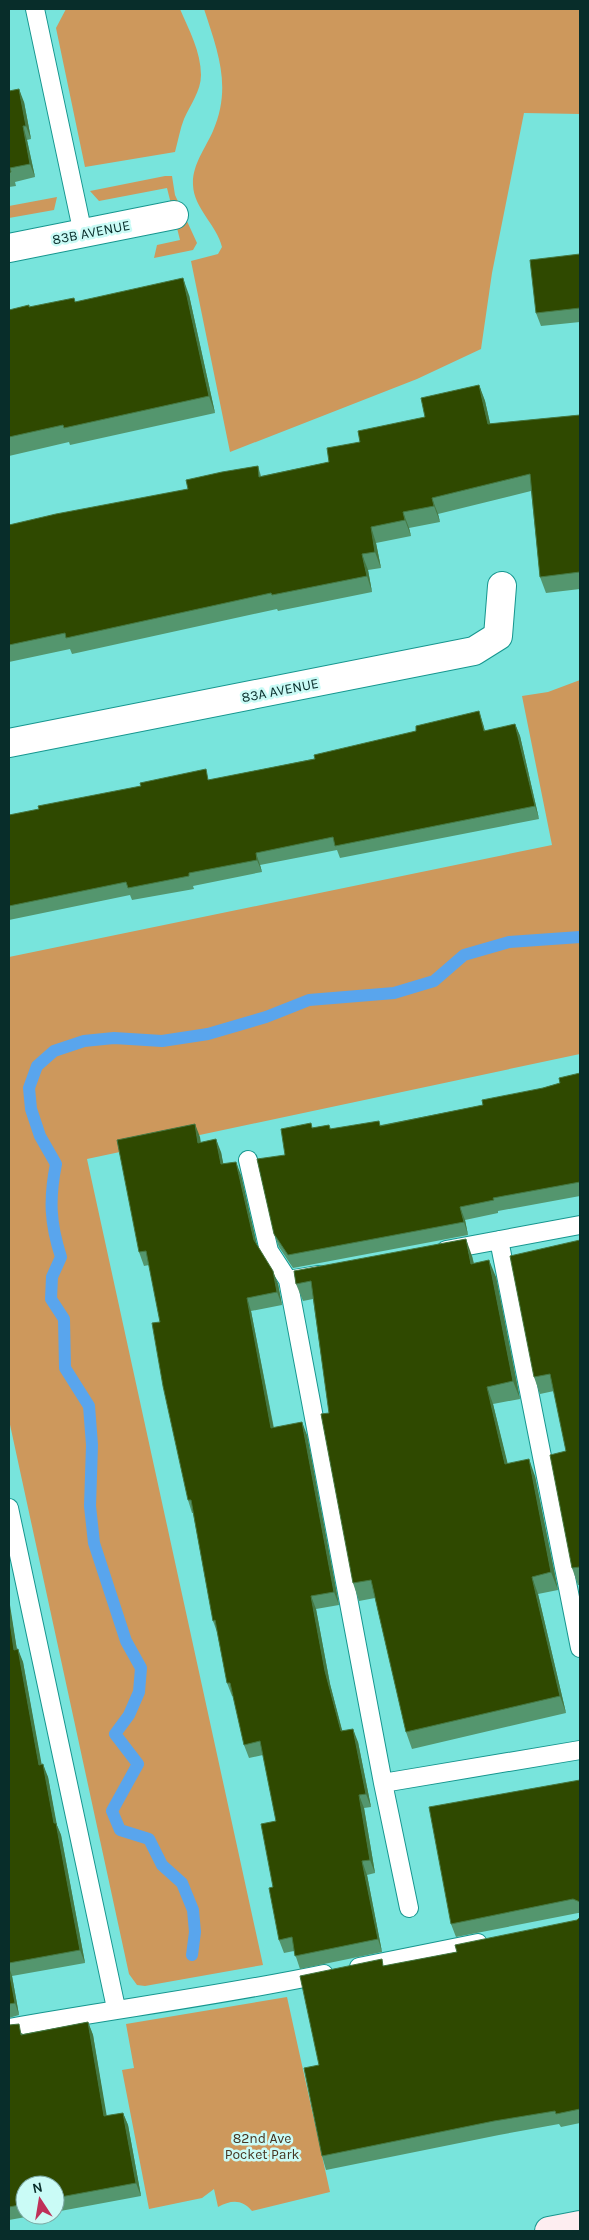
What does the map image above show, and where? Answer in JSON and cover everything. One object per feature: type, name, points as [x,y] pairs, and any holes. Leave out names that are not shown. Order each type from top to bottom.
[{"type":"street","name":"83B AVENUE","points":[[9,248],[174,215]]},
{"type":"street","name":"83A AVENUE","points":[[9,743],[474,651],[498,636],[502,586]]},
{"type":"street","points":[[549,2231],[580,2225]]},
{"type":"lane","points":[[35,9],[72,188],[84,234]]},
{"type":"lane","points":[[248,1160],[269,1251],[288,1280],[383,1783],[409,1908]]},
{"type":"lane","points":[[432,1253],[580,1225]]},
{"type":"lane","points":[[499,1240],[580,1648]]},
{"type":"lane","points":[[288,1280],[336,1271]]},
{"type":"lane","points":[[9,1508],[116,2008]]},
{"type":"lane","points":[[383,1783],[580,1750]]},
{"type":"lane","points":[[9,2028],[116,2008],[239,1992],[496,1939]]},
{"type":"green space","points":[[66,9],[180,9],[197,50],[201,81],[186,114],[175,152],[85,167],[56,28]]},
{"type":"green space","points":[[204,9],[580,9],[580,114],[524,113],[492,273],[481,349],[417,379],[230,452],[191,261],[218,254],[222,247],[215,231],[197,202],[193,185],[197,164],[213,131],[222,99],[221,70],[218,55]]},
{"type":"green space","points":[[172,176],[175,195],[197,243],[193,250],[154,258],[157,245],[180,240],[167,188],[99,201],[90,191]]},
{"type":"green space","points":[[57,197],[54,210],[9,218],[9,206]]},
{"type":"green space","points":[[580,680],[580,1054],[87,1159],[263,1965],[145,1986],[137,1985],[129,1974],[9,1420],[9,957],[552,845],[522,696],[548,692]]},
{"type":"green space","name":"82nd Ave Pocket Park","points":[[287,1997],[330,2192],[252,2211],[244,2204],[236,2202],[218,2207],[214,2189],[202,2198],[149,2209],[122,2070],[134,2068],[126,2024]]},
{"type":"building","points":[[19,89],[26,126],[23,126],[30,164],[10,168],[11,172],[9,173],[9,91]]},
{"type":"building","points":[[580,254],[580,308],[536,313],[530,260]]},
{"type":"building","points":[[183,278],[209,396],[64,428],[63,425],[9,437],[9,310],[74,298],[75,302]]},
{"type":"building","points":[[479,385],[488,424],[580,415],[580,572],[540,577],[530,474],[432,498],[434,506],[403,512],[405,520],[371,527],[375,552],[362,554],[367,576],[272,595],[271,593],[66,638],[65,633],[9,645],[9,525],[56,514],[188,489],[186,480],[222,472],[258,466],[259,477],[329,462],[327,448],[360,442],[358,431],[425,417],[421,398]]},
{"type":"building","points":[[479,711],[484,731],[515,724],[535,806],[335,846],[333,837],[256,853],[257,860],[189,873],[189,876],[128,888],[126,882],[9,906],[9,815],[39,809],[38,806],[141,786],[140,783],[206,769],[208,780],[315,759],[314,755],[416,731],[416,726]]},
{"type":"building","points":[[580,1073],[580,1182],[493,1198],[494,1200],[460,1207],[464,1222],[288,1255],[274,1234],[257,1159],[285,1155],[281,1129],[311,1123],[312,1128],[329,1125],[330,1129],[379,1121],[380,1126],[483,1105],[482,1100],[543,1088],[560,1083],[559,1078]]},
{"type":"building","points":[[195,1124],[198,1143],[216,1139],[221,1164],[236,1162],[254,1240],[273,1271],[277,1292],[247,1298],[271,1428],[302,1422],[334,1592],[311,1596],[325,1671],[341,1731],[353,1729],[366,1794],[359,1795],[370,1860],[362,1861],[378,1939],[295,1956],[292,1937],[279,1940],[269,1888],[273,1887],[261,1824],[276,1821],[260,1741],[244,1745],[230,1683],[227,1683],[215,1620],[213,1621],[191,1500],[188,1500],[163,1386],[152,1323],[160,1322],[146,1251],[139,1252],[117,1140]]},
{"type":"building","points":[[466,1239],[471,1264],[489,1260],[513,1381],[487,1387],[505,1464],[529,1459],[551,1572],[532,1577],[560,1696],[406,1732],[371,1580],[353,1583],[321,1414],[329,1413],[311,1281],[296,1284],[294,1271]]},
{"type":"building","points":[[580,1240],[580,1567],[572,1568],[550,1455],[566,1451],[550,1374],[534,1377],[510,1256]]},
{"type":"building","points":[[9,1615],[14,1650],[18,1649],[39,1765],[43,1764],[54,1823],[56,1823],[80,1950],[9,1963]]},
{"type":"building","points":[[580,1780],[580,1902],[573,1899],[451,1924],[429,1807]]},
{"type":"building","points":[[580,1917],[580,2109],[556,2114],[555,2111],[494,2121],[322,2156],[304,2068],[319,2065],[300,1976],[382,1959],[383,1966],[457,1952],[455,1945],[577,1920]]},
{"type":"building","points":[[9,1970],[15,2003],[9,2004]]},
{"type":"building","points":[[88,2022],[104,2116],[123,2113],[136,2183],[65,2196],[65,2175],[15,2175],[15,2206],[9,2207],[9,2025],[19,2024],[21,2035]]},
{"type":"waterway","points":[[192,1955],[195,1932],[193,1910],[182,1883],[162,1865],[149,1839],[120,1830],[112,1811],[138,1764],[115,1734],[129,1715],[139,1692],[141,1668],[126,1641],[94,1543],[90,1506],[92,1445],[89,1406],[65,1368],[64,1319],[51,1299],[52,1277],[61,1257],[52,1211],[52,1189],[56,1164],[40,1136],[31,1109],[29,1088],[37,1066],[54,1051],[84,1041],[114,1038],[162,1041],[208,1034],[266,1017],[309,1000],[394,993],[434,981],[464,955],[509,942],[580,937]]}]
